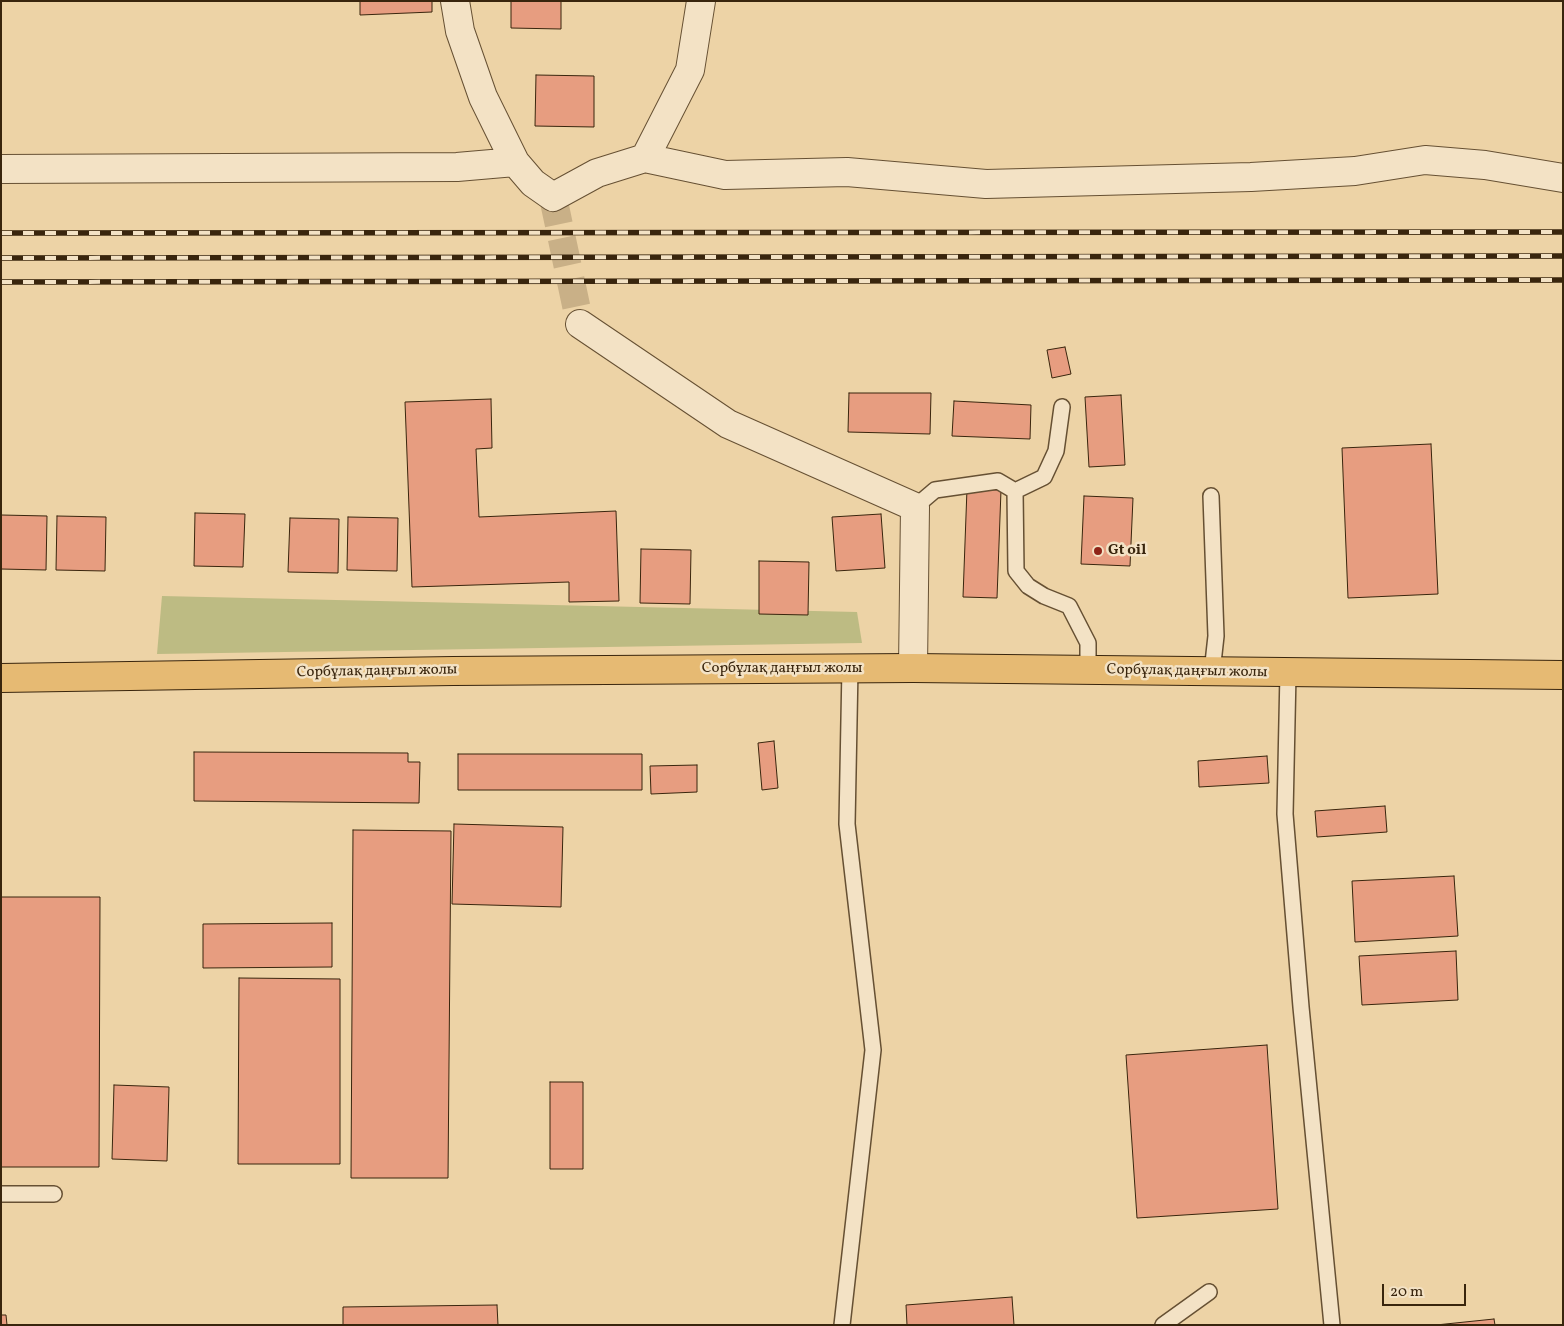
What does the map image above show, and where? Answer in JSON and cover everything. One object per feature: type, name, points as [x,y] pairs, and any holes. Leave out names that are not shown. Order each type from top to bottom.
[{"type":"main road","name":"Сорбұлақ даңғыл жолы","points":[[1,678],[850,668],[1288,674],[1563,675]]},
{"type":"street","points":[[455,1],[460,31],[483,97],[515,162],[532,183],[554,197],[597,173],[645,158],[725,174],[847,172],[986,184],[1251,177],[1356,171],[1424,160],[1485,166],[1563,178]]},
{"type":"street","points":[[645,158],[690,70],[702,1]]},
{"type":"street","points":[[1,169],[457,167],[515,162]]},
{"type":"street","points":[[580,324],[728,424],[915,507],[913,668]]},
{"type":"lane","points":[[1015,491],[1044,477],[1056,451],[1062,407]]},
{"type":"lane","points":[[915,507],[935,490],[998,481],[1015,491]]},
{"type":"lane","points":[[1015,491],[1016,571],[1028,586],[1044,596],[1069,606],[1088,643],[1088,670]]},
{"type":"lane","points":[[1212,496],[1216,636],[1212,672]]},
{"type":"lane","points":[[842,1325],[873,1050],[848,824],[850,668]]},
{"type":"lane","points":[[1288,674],[1285,814],[1301,1007],[1332,1325]]},
{"type":"lane","points":[[1,1194],[54,1194]]},
{"type":"lane","points":[[1163,1325],[1209,1292]]},
{"type":"shaded area","points":[[162,596],[857,612],[862,643],[157,654]]},
{"type":"building","points":[[360,1],[432,1],[432,12],[360,15]]},
{"type":"building","points":[[511,1],[561,1],[561,29],[511,28]]},
{"type":"building","points":[[536,75],[594,76],[594,127],[535,126]]},
{"type":"building","points":[[1065,347],[1071,374],[1052,378],[1047,350]]},
{"type":"building","points":[[849,393],[931,393],[930,434],[848,432]]},
{"type":"building","points":[[1121,395],[1125,465],[1089,467],[1085,397]]},
{"type":"building","points":[[491,399],[492,448],[476,449],[479,517],[616,511],[619,601],[569,602],[569,582],[412,587],[405,402]]},
{"type":"building","points":[[954,401],[1031,405],[1030,439],[952,436]]},
{"type":"building","points":[[1431,444],[1438,594],[1348,598],[1342,448]]},
{"type":"building","points":[[967,489],[1001,490],[997,598],[963,597]]},
{"type":"building","points":[[1084,496],[1133,498],[1130,566],[1081,564]]},
{"type":"building","points":[[195,513],[245,514],[243,567],[194,566]]},
{"type":"building","points":[[881,514],[885,568],[836,571],[832,517]]},
{"type":"building","points":[[1,515],[47,516],[46,570],[1,569]]},
{"type":"building","points":[[57,516],[106,517],[105,571],[56,570]]},
{"type":"building","points":[[348,517],[398,518],[397,571],[347,570]]},
{"type":"building","points":[[290,518],[339,519],[338,573],[288,572]]},
{"type":"building","points":[[641,549],[691,550],[690,604],[640,603]]},
{"type":"building","points":[[759,561],[809,562],[808,615],[759,614]]},
{"type":"building","points":[[774,741],[778,788],[762,790],[758,743]]},
{"type":"building","points":[[194,752],[408,753],[408,762],[420,762],[419,803],[194,801]]},
{"type":"building","points":[[458,754],[642,754],[642,790],[458,790]]},
{"type":"building","points":[[1267,756],[1269,783],[1199,787],[1198,761]]},
{"type":"building","points":[[697,765],[697,792],[651,794],[650,766]]},
{"type":"building","points":[[1385,806],[1387,832],[1317,837],[1315,811]]},
{"type":"building","points":[[454,824],[563,827],[561,907],[452,904]]},
{"type":"building","points":[[353,830],[451,831],[448,1178],[351,1178]]},
{"type":"building","points":[[1454,876],[1458,936],[1355,942],[1352,881]]},
{"type":"building","points":[[1,897],[100,897],[99,1167],[1,1167]]},
{"type":"building","points":[[332,923],[332,967],[203,968],[203,924]]},
{"type":"building","points":[[1456,951],[1458,1000],[1362,1005],[1359,956]]},
{"type":"building","points":[[239,978],[340,979],[340,1164],[238,1164]]},
{"type":"building","points":[[1267,1045],[1278,1209],[1137,1218],[1126,1055]]},
{"type":"building","points":[[550,1082],[583,1082],[583,1169],[550,1169]]},
{"type":"building","points":[[114,1085],[169,1087],[167,1161],[112,1159]]},
{"type":"building","points":[[1012,1297],[1014,1325],[907,1325],[906,1305]]},
{"type":"building","points":[[497,1305],[498,1325],[343,1325],[343,1307]]},
{"type":"building","points":[[1,1315],[6,1315],[7,1325],[1,1325]]},
{"type":"building","points":[[1494,1319],[1495,1325],[1436,1325]]},
{"type":"tunnel","points":[[553,197],[580,324]]},
{"type":"railway","points":[[1,233],[1563,232]]},
{"type":"railway","points":[[1,258],[1563,256]]},
{"type":"railway","points":[[1,282],[1563,280]]},
{"type":"place","name":"Gt oil","points":[[1098,551]]}]
